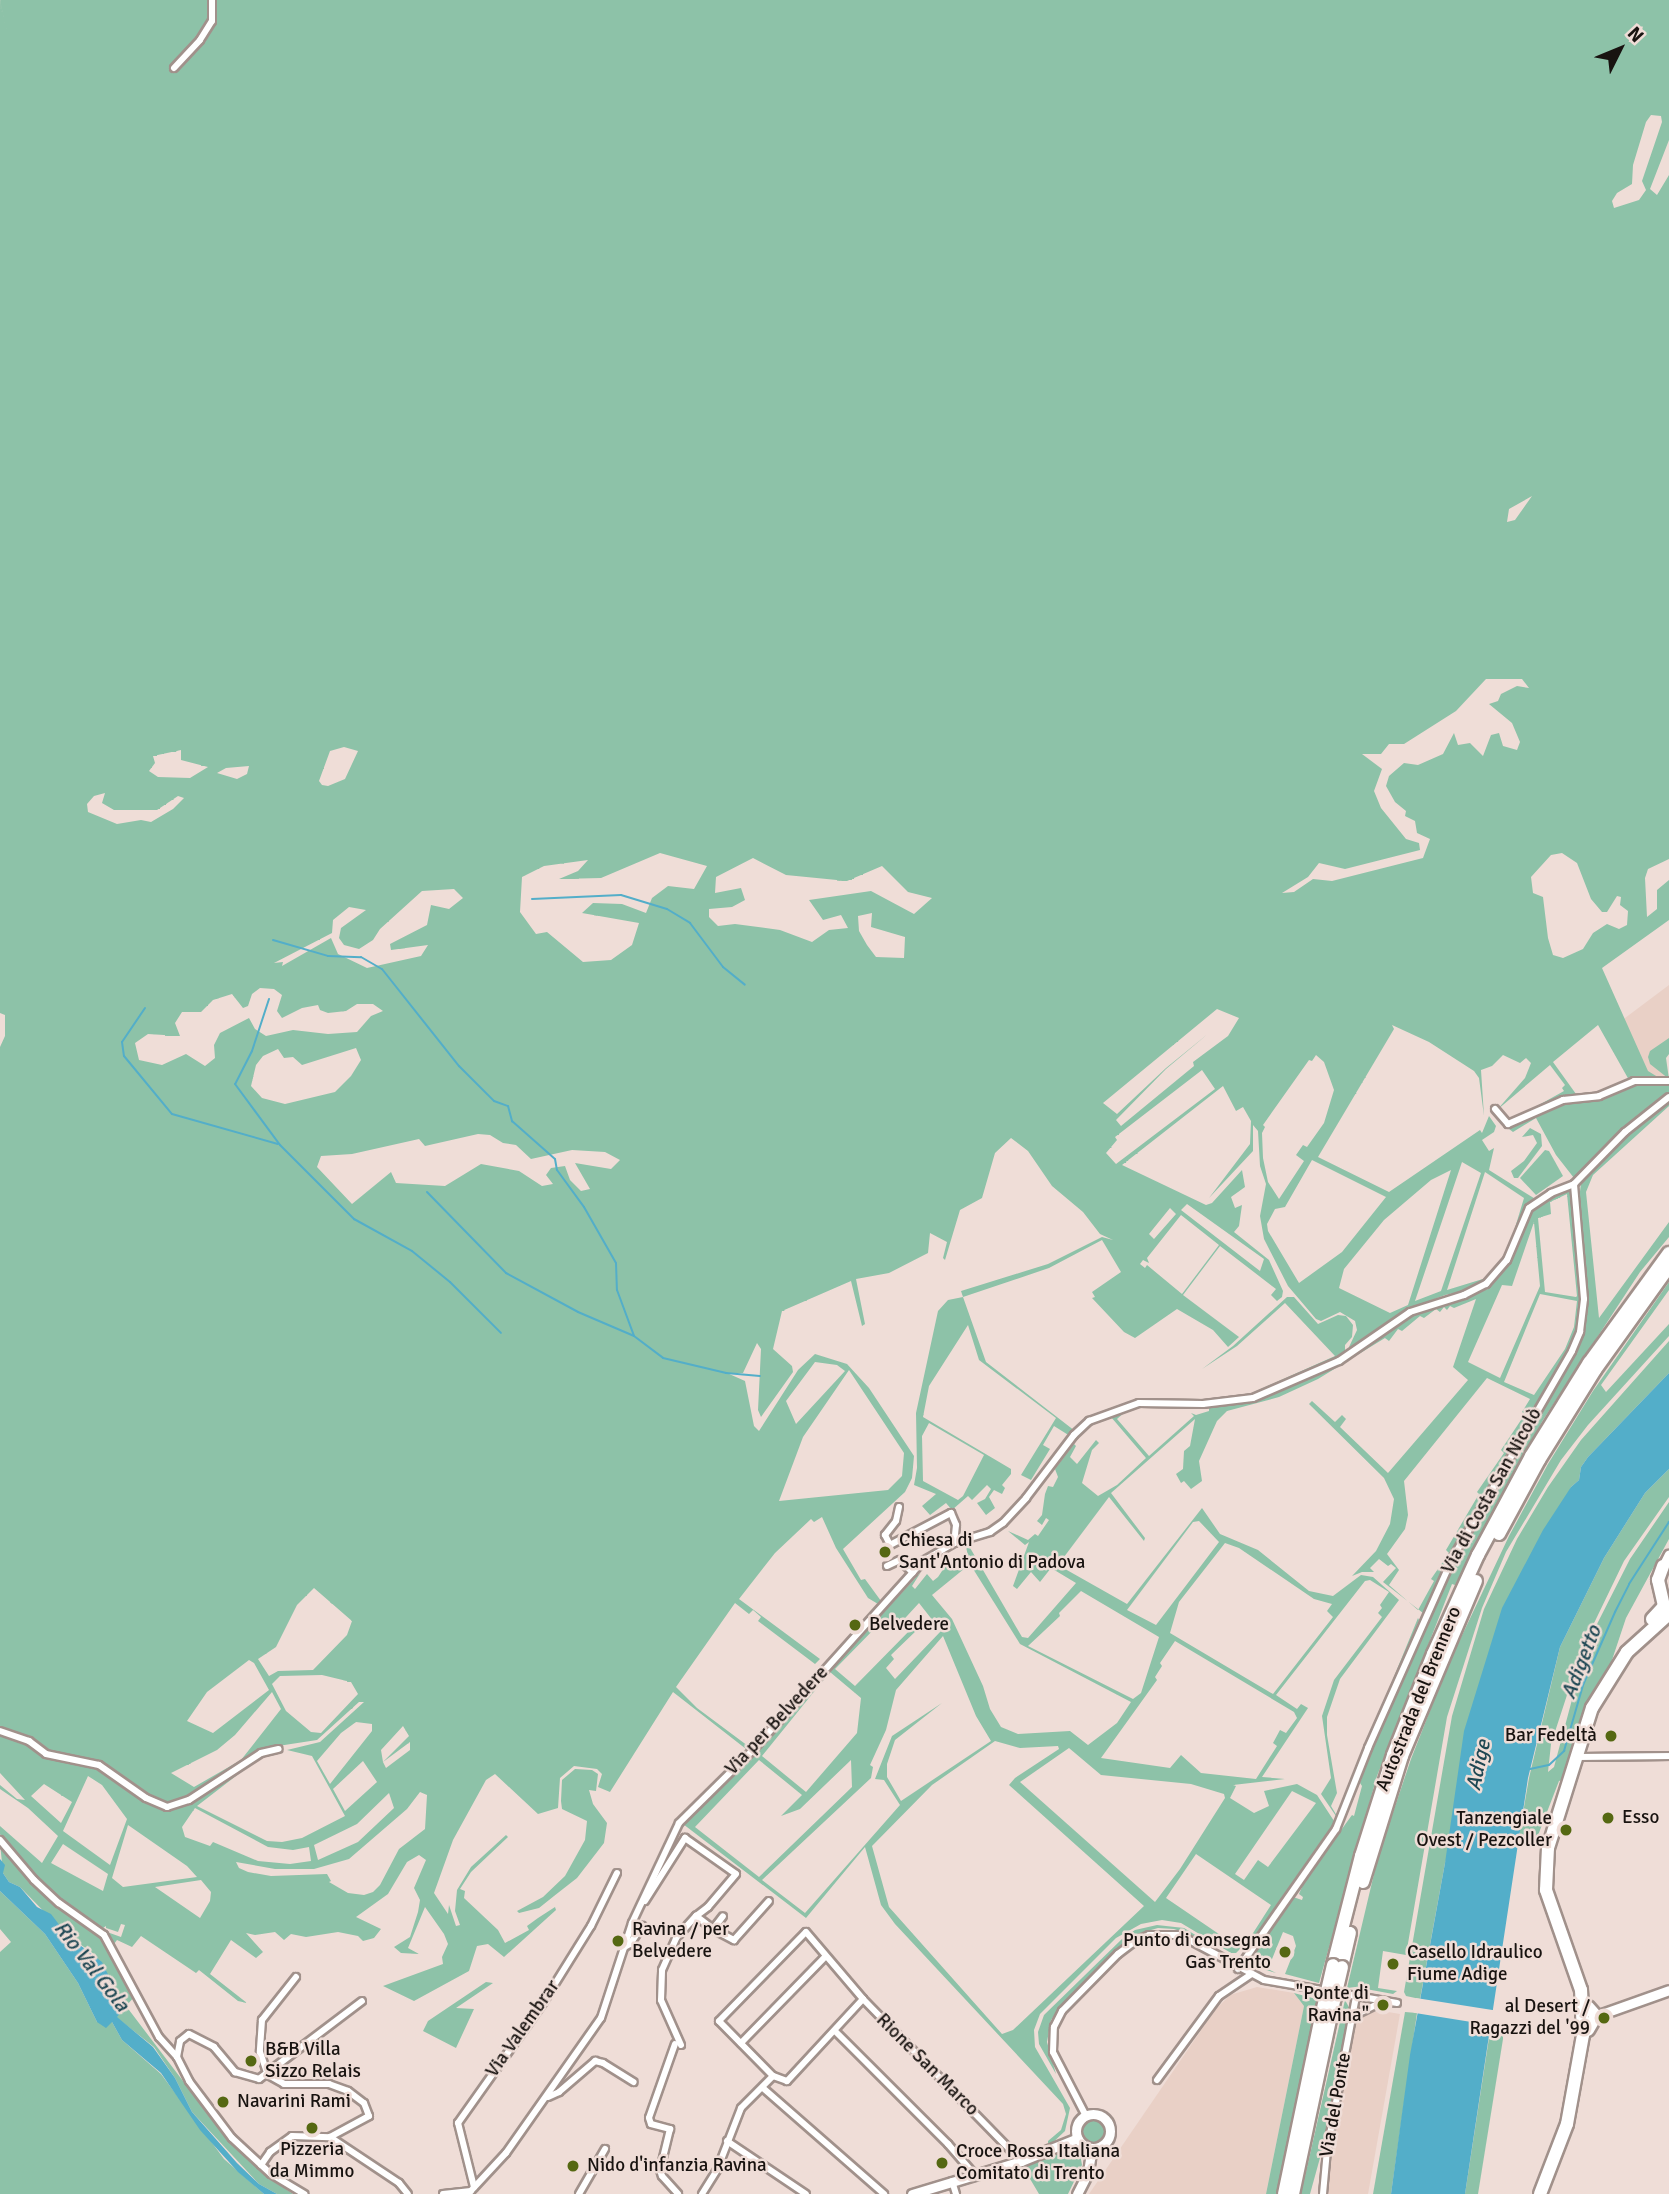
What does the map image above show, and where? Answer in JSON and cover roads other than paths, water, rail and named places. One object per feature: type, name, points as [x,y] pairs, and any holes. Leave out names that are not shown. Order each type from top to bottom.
[{"type":"highway","name":"Autostrada del Brennero","points":[[1284,2194],[1361,1856],[1393,1755],[1433,1654],[1478,1555],[1531,1456],[1589,1363],[1669,1253]]},
{"type":"highway","name":"Autostrada del Brennero","points":[[1337,1966],[1402,1756],[1486,1557],[1539,1460],[1595,1370],[1669,1267]]},
{"type":"highway","points":[[1666,1560],[1669,1582]]},
{"type":"highway","points":[[1542,2194],[1567,2124],[1583,2035],[1581,1990],[1548,1899],[1545,1879],[1550,1849],[1592,1708],[1628,1653],[1635,1635],[1664,1605],[1658,1580],[1666,1560]]},
{"type":"highway","points":[[1628,1653],[1669,1614]]},
{"type":"highway","points":[[1542,2194],[1572,2124],[1592,2012],[1552,1897],[1550,1849],[1610,1687],[1633,1658],[1669,1622]]},
{"type":"highway","name":"Autostrada del Brennero","points":[[1293,2194],[1327,2009]]},
{"type":"street","points":[[174,68],[200,40],[212,21],[212,0]]},
{"type":"street","points":[[1495,1109],[1508,1125],[1563,1100],[1599,1096],[1634,1081],[1669,1081]]},
{"type":"street","points":[[1574,1184],[1625,1132],[1669,1097]]},
{"type":"street","name":"Via per Belvedere","points":[[471,2191],[506,2153],[548,2097],[601,2018],[632,1923],[682,1818],[740,1764],[923,1561],[954,1543],[990,1532],[1003,1523],[1022,1504],[1074,1435],[1089,1421],[1139,1403],[1203,1404],[1254,1398],[1349,1355],[1410,1312],[1486,1284],[1507,1260],[1528,1208],[1550,1194],[1574,1184]]},
{"type":"street","name":"Via di Costa San Nicolò","points":[[1238,1969],[1336,1829],[1368,1748],[1452,1559],[1580,1332],[1584,1299],[1574,1184]]},
{"type":"street","points":[[899,1507],[895,1522],[885,1535],[890,1545],[951,1513],[956,1525],[954,1543]]},
{"type":"street","points":[[887,1566],[900,1560],[913,1573]]},
{"type":"street","points":[[0,1731],[29,1741],[47,1754],[99,1765],[146,1798],[167,1807],[189,1800],[261,1753],[279,1749]]},
{"type":"street","points":[[1582,1757],[1669,1756]]},
{"type":"street","name":"Via per Belvedere","points":[[632,1923],[680,1842],[685,1838],[736,1874],[708,1907],[676,1938],[662,1970],[661,2000],[678,2042],[649,2118],[651,2124],[670,2129],[660,2170],[678,2194]]},
{"type":"street","points":[[0,1840],[34,1880],[104,1935],[159,2037],[177,2057],[189,2081],[219,2122],[261,2165],[304,2194]]},
{"type":"street","name":"Via Valembrar","points":[[471,2191],[458,2123],[543,2003],[591,1926],[617,1873]]},
{"type":"street","points":[[696,1916],[734,1940],[769,1901]]},
{"type":"street","points":[[713,1929],[723,1916]]},
{"type":"street","points":[[623,1948],[630,1944],[642,1926]]},
{"type":"street","name":"Rione San Marco","points":[[863,1999],[788,2081],[773,2076],[719,2021],[804,1933],[863,1999],[1021,2161]]},
{"type":"street","points":[[1086,2116],[1053,2052],[1054,2027],[1062,2011],[1118,1955],[1143,1937],[1172,1934],[1187,1938],[1238,1969],[1277,1983],[1397,2003]]},
{"type":"street","points":[[741,2043],[825,1957]]},
{"type":"street","points":[[1157,2080],[1219,1996],[1250,1975]]},
{"type":"street","points":[[261,2165],[287,2138],[330,2137],[369,2116],[364,2103],[348,2091],[330,2084],[284,2084],[268,2075],[259,2044],[262,2020],[296,1977]]},
{"type":"street","points":[[1592,2012],[1669,1990]]},
{"type":"street","name":"Via del Ponte","points":[[1323,2194],[1327,2150],[1356,1996]]},
{"type":"street","points":[[177,2057],[180,2041],[189,2034],[214,2048],[235,2072],[259,2079],[268,2075],[307,2040],[362,2001]]},
{"type":"street","points":[[1352,2017],[1359,2010],[1384,2001]]},
{"type":"street","points":[[835,2031],[948,2144],[974,2174]]},
{"type":"street","points":[[548,2097],[559,2092],[595,2061],[603,2063],[633,2082]]},
{"type":"street","name":"Rione San Marco","points":[[702,2194],[717,2170],[741,2108],[751,2095],[773,2076]]},
{"type":"street","points":[[763,2088],[884,2194]]},
{"type":"street","points":[[1086,2116],[1077,2127],[1078,2138],[1092,2148]]},
{"type":"street","points":[[1086,2116],[1100,2116],[1110,2127],[1106,2143],[1092,2148]]},
{"type":"street","points":[[330,2137],[399,2183],[408,2194]]},
{"type":"street","points":[[912,2194],[1021,2161],[1078,2138]]},
{"type":"street","points":[[727,2141],[806,2194]]},
{"type":"street","points":[[1077,2194],[1088,2172],[1092,2148]]},
{"type":"street","points":[[579,2194],[605,2149]]},
{"type":"street","points":[[953,2181],[956,2194]]},
{"type":"street","points":[[443,2194],[471,2191]]},
{"type":"water","name":"Adige","points":[[1669,1373],[1669,1469],[1645,1493],[1604,1558],[1560,1647],[1528,1778],[1465,2194],[1391,2194],[1410,2055],[1445,1863],[1464,1731],[1502,1608],[1543,1530],[1571,1487],[1579,1480],[1581,1467],[1588,1457]]},
{"type":"water","name":"Rio Val Gola","points":[[0,1859],[5,1865],[3,1873],[9,1882],[20,1887],[37,1907],[51,1914],[67,1935],[102,1962],[124,2008],[117,2017],[153,2047],[175,2078],[192,2112],[237,2163],[259,2184],[277,2194],[264,2194],[238,2172],[200,2130],[161,2073],[122,2040],[112,2022],[106,2028],[97,2022],[78,1983],[45,1934],[0,1891]]},
{"type":"waterway","points":[[532,899],[621,895],[667,909],[690,923],[723,967],[745,985]]},
{"type":"waterway","points":[[273,940],[328,956],[361,957],[382,969],[459,1066],[494,1101],[508,1106],[512,1121],[555,1159],[557,1170],[584,1207],[616,1263],[617,1290],[634,1336]]},
{"type":"waterway","points":[[269,999],[252,1051],[235,1084],[280,1145],[354,1219],[412,1251],[450,1282],[501,1333]]},
{"type":"waterway","points":[[145,1008],[122,1042],[124,1056],[172,1114],[278,1144]]},
{"type":"waterway","points":[[427,1192],[506,1273],[578,1312],[634,1336],[663,1358],[726,1373],[760,1376]]},
{"type":"waterway","name":"Adigetto","points":[[1530,1769],[1549,1765],[1564,1751],[1583,1685],[1615,1612],[1629,1584],[1669,1522]]},
{"type":"place","name":"Chiesa di Sant'Antonio di Padova","points":[[885,1552]]},
{"type":"place","name":"Belvedere","points":[[855,1625]]},
{"type":"place","name":"Bar Fedeltà","points":[[1611,1736]]},
{"type":"place","name":"Esso","points":[[1608,1818]]},
{"type":"place","name":"Tanzengiale Ovest / Pezcoller","points":[[1566,1830]]},
{"type":"place","name":"Ravina / per Belvedere","points":[[618,1941]]},
{"type":"place","name":"Punto di consegna Gas Trento","points":[[1285,1952]]},
{"type":"place","name":"Casello Idraulico Fiume Adige","points":[[1393,1964]]},
{"type":"place","name":"\"Ponte di Ravina\"","points":[[1383,2005]]},
{"type":"place","name":"al Desert / Ragazzi del '99","points":[[1604,2018]]},
{"type":"place","name":"B&B Villa Sizzo Relais","points":[[251,2061]]},
{"type":"place","name":"Navarini Rami","points":[[223,2102]]},
{"type":"place","name":"Pizzeria da Mimmo","points":[[312,2128]]},
{"type":"place","name":"Croce Rossa Italiana Comitato di Trento","points":[[942,2163]]},
{"type":"place","name":"Nido d'infanzia Ravina","points":[[573,2166]]}]
